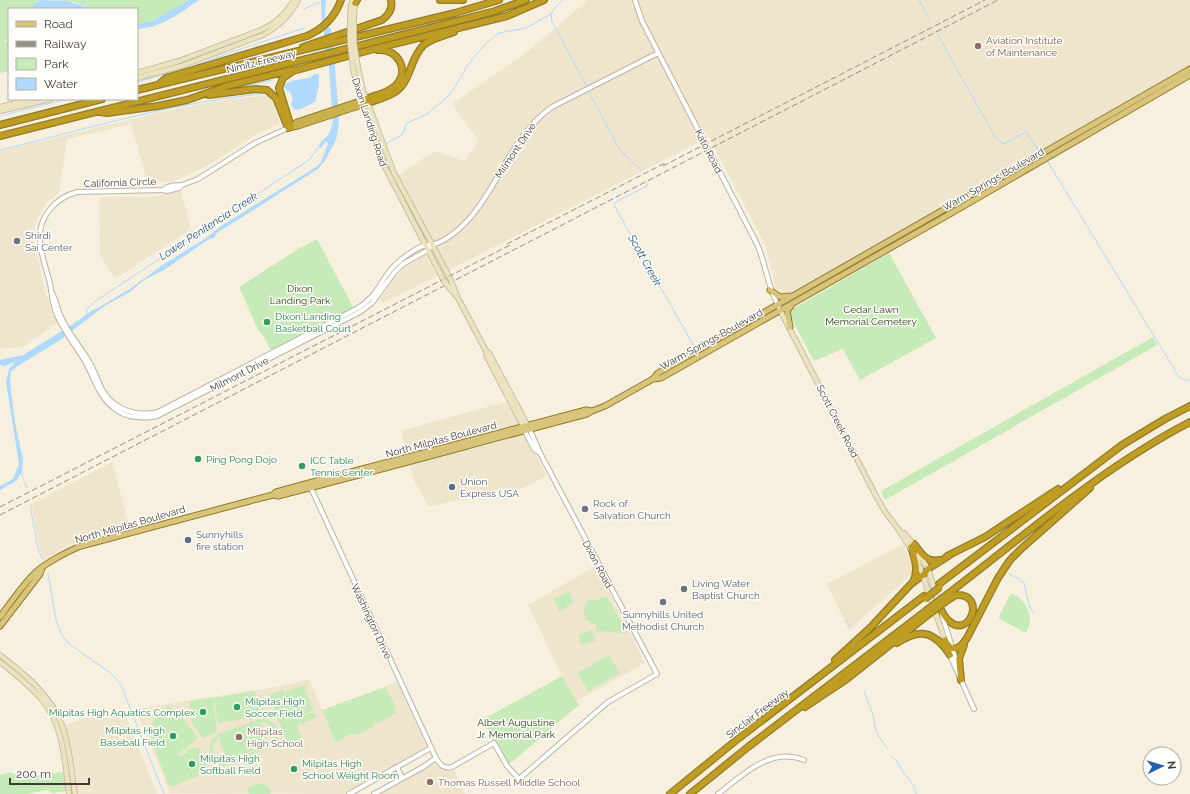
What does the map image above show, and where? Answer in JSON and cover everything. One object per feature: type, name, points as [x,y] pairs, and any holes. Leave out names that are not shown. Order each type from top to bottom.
[{"type":"highway","points":[[338,38],[385,18],[390,11],[391,0]]},
{"type":"highway","points":[[440,0],[463,0]]},
{"type":"highway","name":"Nimitz Freeway","points":[[138,90],[251,63],[338,38],[455,13],[499,0]]},
{"type":"highway","name":"Nimitz Freeway","points":[[0,136],[478,16],[526,0]]},
{"type":"highway","points":[[364,102],[391,94],[401,88],[406,81],[417,52],[424,44],[472,26],[514,14],[544,0]]},
{"type":"highway","points":[[157,85],[166,78],[307,36],[322,27],[335,13],[340,2]]},
{"type":"highway","points":[[95,112],[107,113],[158,106],[273,74],[465,26],[472,26]]},
{"type":"highway","points":[[360,53],[387,50],[396,56],[402,68],[401,79],[395,87],[364,102]]},
{"type":"highway","points":[[290,128],[280,94],[280,82],[288,74],[319,63]]},
{"type":"highway","points":[[198,96],[262,88],[267,90],[276,98],[290,128]]},
{"type":"highway","points":[[0,125],[98,100]]},
{"type":"highway","name":"California Circle","points":[[290,128],[364,102]]},
{"type":"highway","points":[[940,586],[1080,476],[1122,445],[1190,406]]},
{"type":"highway","points":[[676,794],[735,745],[889,625],[1108,459],[1149,432],[1190,410]]},
{"type":"highway","points":[[865,665],[928,612],[1089,484],[1130,456],[1190,422]]},
{"type":"highway","points":[[961,680],[959,657],[967,638],[998,578],[1014,556],[1091,487],[1130,456]]},
{"type":"highway","points":[[912,546],[923,556],[931,560],[938,561],[985,536],[1080,476]]},
{"type":"highway","points":[[911,584],[917,567],[912,546]]},
{"type":"highway","points":[[794,696],[864,635],[911,584],[928,569],[950,555]]},
{"type":"highway","points":[[940,608],[947,620],[955,624],[962,624],[970,619],[973,613],[973,607],[966,597],[956,595],[944,600]]},
{"type":"highway","points":[[690,794],[886,640],[928,612]]},
{"type":"highway","name":"Sinclair Freeway","points":[[670,794],[739,738],[889,625]]},
{"type":"highway","points":[[786,718],[795,714],[905,638],[918,634],[927,634],[936,638],[942,643],[950,655]]},
{"type":"highway","points":[[945,640],[948,646],[957,648],[961,646],[967,638]]},
{"type":"main road","points":[[138,78],[175,67],[268,27],[282,17],[294,0]]},
{"type":"main road","points":[[138,73],[174,63],[271,31],[288,16],[298,0]]},
{"type":"main road","name":"Dixon Landing Road","points":[[355,1],[352,15],[350,42],[364,102],[384,165],[444,281],[450,283]]},
{"type":"main road","name":"Warm Springs Boulevard","points":[[673,365],[1190,69]]},
{"type":"main road","name":"Warm Springs Boulevard","points":[[656,378],[711,349],[989,192],[1190,75]]},
{"type":"main road","points":[[0,107],[27,100]]},
{"type":"main road","points":[[0,111],[45,100]]},
{"type":"main road","name":"Dixon Landing Road","points":[[364,102],[394,173],[450,283],[486,351],[489,353],[526,428]]},
{"type":"main road","points":[[989,192],[992,186],[1005,178],[1006,174]]},
{"type":"main road","points":[[770,290],[780,297],[786,297],[799,293]]},
{"type":"main road","points":[[790,327],[787,310],[796,301]]},
{"type":"main road","name":"Scott Creek Road","points":[[778,305],[877,498],[886,513],[928,569],[940,608]]},
{"type":"main road","points":[[711,349],[714,345],[729,337],[728,333]]},
{"type":"main road","points":[[656,378],[673,368],[673,365],[682,363],[700,353],[705,352]]},
{"type":"main road","name":"North Milpitas Boulevard","points":[[0,617],[30,577],[37,571],[80,546],[273,495],[278,496],[310,485],[526,428],[586,410],[592,411],[605,406],[656,378]]},
{"type":"main road","name":"Scott Creek Road","points":[[912,546],[945,640]]},
{"type":"main road","name":"North Milpitas Boulevard","points":[[0,626],[40,574],[42,568]]},
{"type":"main road","points":[[0,654],[30,680],[48,699],[54,709],[62,724],[66,738],[75,794]]},
{"type":"main road","points":[[0,662],[36,692],[44,702],[57,726],[63,751],[69,794]]},
{"type":"street","name":"Kato Road","points":[[635,0],[642,21],[757,244],[762,255],[770,290],[778,305]]},
{"type":"street","name":"Milmont Drive","points":[[63,324],[90,363],[103,392],[116,406],[139,414],[156,413],[358,308],[374,294],[395,265],[406,256],[432,245],[456,231],[470,218],[480,205],[525,132],[543,113],[658,52]]},
{"type":"street","name":"California Circle","points":[[63,324],[54,308],[52,292],[41,249],[40,234],[42,221],[53,205],[64,197],[77,192],[163,190],[166,187],[182,185],[206,175],[264,138],[290,128]]},
{"type":"street","name":"Dixon Road","points":[[436,758],[442,766],[450,767],[494,743],[507,766],[519,779],[608,702],[657,674],[526,428]]},
{"type":"street","name":"Washington Drive","points":[[310,485],[436,758]]},
{"type":"street","name":"Scott Creek Road","points":[[940,608],[961,680]]},
{"type":"street","name":"Scott Creek Road","points":[[945,640],[950,655],[974,709]]},
{"type":"street","points":[[349,794],[358,792],[396,767],[431,748]]},
{"type":"street","points":[[718,794],[756,766],[768,760],[780,756],[804,760]]},
{"type":"street","points":[[374,794],[436,758]]},
{"type":"street","points":[[396,767],[402,778]]},
{"type":"shaded area","points":[[588,0],[1190,0],[1190,67],[791,292],[784,294],[776,289],[766,247],[709,137],[449,270],[398,175],[435,151],[464,161],[479,141],[452,104],[527,52]]},
{"type":"shaded area","points":[[267,95],[272,100],[280,124],[257,134],[207,166],[175,181],[148,184],[131,124],[67,139],[59,193],[48,201],[40,213],[35,225],[34,240],[44,288],[57,323],[24,346],[0,349],[0,151],[161,112],[217,101]]},
{"type":"shaded area","points":[[181,191],[191,229],[115,279],[100,255],[99,197],[151,197]]},
{"type":"shaded area","points":[[426,255],[437,276],[383,303],[380,300],[393,280],[406,266]]},
{"type":"shaded area","points":[[508,401],[547,476],[521,489],[502,489],[429,507],[413,478],[401,431]]},
{"type":"shaded area","points":[[112,462],[129,524],[123,528],[65,547],[44,560],[40,551],[32,507],[34,503]]},
{"type":"shaded area","points":[[903,544],[913,566],[911,575],[849,630],[827,584]]},
{"type":"shaded area","points":[[596,566],[645,663],[576,701],[562,676],[528,605]]},
{"type":"shaded area","name":"Milpitas High School","points":[[309,679],[322,710],[397,682],[426,745],[425,748],[344,794],[170,793],[136,709],[282,686]]},
{"type":"shaded area","points":[[124,711],[157,794],[78,794],[66,725],[92,715]]},
{"type":"shaded area","name":"Thomas Russell Middle School","points":[[432,763],[444,770],[454,770],[465,794],[381,794]]},
{"type":"green space","points":[[0,0],[40,0],[31,8],[8,8],[8,40],[1,41],[8,42],[8,71],[0,73]]},
{"type":"green space","points":[[54,0],[189,0],[157,19],[138,24],[138,8],[89,8],[74,2]]},
{"type":"green space","name":"Dixon Landing Park","points":[[317,239],[353,307],[273,350],[270,349],[264,336],[258,330],[240,289],[241,286],[298,249]]},
{"type":"green space","name":"Cedar Lawn Memorial Cemetery","points":[[889,253],[936,338],[860,380],[843,349],[814,361],[790,316],[791,310]]},
{"type":"green space","points":[[1153,337],[1157,345],[885,500],[881,491]]},
{"type":"green space","points":[[570,592],[573,604],[567,605],[567,608],[558,611],[554,598]]},
{"type":"green space","points":[[1011,593],[1022,600],[1029,612],[1030,623],[1026,633],[1000,619],[999,617]]},
{"type":"green space","points":[[602,597],[608,598],[627,633],[596,631],[596,624],[591,624],[590,620],[585,621],[584,619],[587,618],[584,612],[586,602],[591,599],[597,601]]},
{"type":"green space","points":[[592,630],[595,641],[581,645],[578,635]]},
{"type":"green space","points":[[609,655],[620,673],[588,691],[578,673]]},
{"type":"green space","name":"Albert Augustine Jr. Memorial Park","points":[[562,676],[579,705],[507,766],[482,720]]},
{"type":"green space","points":[[304,685],[306,690],[304,692],[306,691],[308,697],[306,699],[309,698],[311,704],[309,705],[311,705],[314,710],[302,716],[314,712],[316,718],[297,725],[295,719],[297,717],[295,718],[292,712],[294,710],[292,711],[290,705],[292,704],[290,704],[287,699],[289,697],[287,698],[285,692]]},
{"type":"green space","points":[[385,687],[393,701],[396,713],[377,724],[376,721],[374,722],[375,725],[359,735],[350,734],[338,742],[334,740],[323,710]]},
{"type":"green space","points":[[283,690],[303,741],[289,747],[269,695]]},
{"type":"green space","name":"Milpitas High Soccer Field","points":[[255,691],[258,709],[263,713],[259,712],[259,716],[218,723],[214,698]]},
{"type":"green space","name":"Milpitas High Aquatics Complex","points":[[213,697],[217,732],[203,738],[192,723],[189,701]]},
{"type":"green space","points":[[169,706],[181,715],[197,737],[196,740],[178,754],[181,757],[188,750],[196,747],[200,750],[208,769],[206,772],[172,787],[168,784],[150,735],[155,718],[161,711]]},
{"type":"green space","points":[[259,719],[267,719],[273,722],[276,726],[278,729],[278,745],[220,767],[209,751],[210,744],[214,739],[219,734]],"holes":[[[259,722],[265,722],[272,727],[271,729],[269,725],[266,730],[270,736],[273,736],[272,732],[274,731],[273,739],[268,745],[227,761],[216,757],[213,750],[213,744],[220,737],[221,739],[219,740],[227,759],[229,760],[268,744],[261,723]]]},
{"type":"green space","points":[[10,772],[14,774],[39,775],[46,772],[62,772],[64,774],[66,791],[53,793],[47,790],[26,794],[0,794],[0,775]]},
{"type":"green space","points":[[259,783],[266,785],[271,790],[271,794],[249,794],[247,789]]},
{"type":"water","points":[[40,0],[68,1],[88,8],[31,8]]},
{"type":"water","points":[[189,0],[199,0],[162,23],[138,29],[138,24],[152,21]]},
{"type":"water","points":[[321,0],[326,0],[325,22],[331,30],[339,118],[336,140],[324,162],[318,169],[217,233],[214,238],[209,239],[164,270],[144,280],[130,292],[106,305],[60,340],[11,371],[10,382],[15,423],[23,459],[22,472],[24,481],[28,488],[26,488],[21,473],[16,481],[0,490],[0,486],[13,479],[19,464],[6,382],[9,369],[15,362],[5,366],[0,365],[0,360],[23,355],[91,311],[131,288],[164,264],[206,238],[221,226],[316,167],[321,162],[328,144],[325,142],[321,148],[319,147],[320,143],[329,134],[333,122],[329,67],[325,55],[325,38],[322,25]]},
{"type":"water","points":[[315,74],[319,74],[319,86],[315,102],[301,109],[295,110],[292,107],[291,102],[293,99],[290,92],[286,90],[284,86],[291,81],[307,78]]},
{"type":"waterway","points":[[80,5],[86,0]]},
{"type":"waterway","name":"Scott Creek","points":[[563,0],[557,5],[551,14],[552,22],[586,85]]},
{"type":"waterway","points":[[919,0],[929,19]]},
{"type":"waterway","points":[[304,9],[322,1]]},
{"type":"waterway","points":[[385,144],[402,135],[407,123],[427,114],[445,99],[453,90],[467,66],[487,42],[499,33],[526,28],[551,14]]},
{"type":"waterway","points":[[138,82],[191,67],[304,28]]},
{"type":"waterway","points":[[938,35],[995,137],[1003,144],[1026,132],[1039,151]]},
{"type":"waterway","points":[[228,89],[273,80]]},
{"type":"waterway","name":"Scott Creek","points":[[589,92],[617,145],[622,152],[641,170]]},
{"type":"waterway","points":[[0,150],[162,110],[227,98],[260,94]]},
{"type":"waterway","points":[[0,116],[64,100]]},
{"type":"waterway","points":[[178,107],[178,112]]},
{"type":"waterway","name":"Lower Penitencia Creek","points":[[87,314],[87,309],[94,302],[309,160],[319,147]]},
{"type":"waterway","points":[[1048,162],[1179,377],[1185,380],[1190,380]]},
{"type":"waterway","name":"Scott Creek","points":[[647,184],[647,186],[614,204],[695,348]]},
{"type":"waterway","points":[[31,505],[38,549],[43,560]]},
{"type":"waterway","points":[[48,573],[56,620],[62,635],[68,643],[112,674],[121,685],[164,794]]},
{"type":"waterway","points":[[1009,574],[1024,583],[1029,606],[1034,613]]},
{"type":"waterway","name":"Scott Creek","points":[[846,620],[851,627]]},
{"type":"waterway","name":"Scott Creek","points":[[864,691],[874,718],[875,728],[888,749]]},
{"type":"waterway","name":"Scott Creek","points":[[891,756],[897,761],[903,772],[914,786],[916,794]]},
{"type":"railway","points":[[663,166],[985,0]]},
{"type":"railway","points":[[0,515],[998,0]]},
{"type":"railway","points":[[507,244],[667,162]]},
{"type":"railway","points":[[0,507],[512,244]]},
{"type":"place","name":"Aviation Institute of Maintenance","points":[[978,46]]},
{"type":"place","name":"Shirdi Sai Center","points":[[17,241]]},
{"type":"place","name":"Dixon Landing Basketball Court","points":[[267,322]]},
{"type":"place","name":"Ping Pong Dojo","points":[[198,459]]},
{"type":"place","name":"ICC Table Tennis Center","points":[[302,466]]},
{"type":"place","name":"Union Express USA","points":[[452,487]]},
{"type":"place","name":"Rock of Salvation Church","points":[[585,509]]},
{"type":"place","name":"Sunnyhills fire station","points":[[188,540]]},
{"type":"place","name":"Living Water Baptist Church","points":[[684,589]]},
{"type":"place","name":"Sunnyhills United Methodist Church","points":[[663,602]]},
{"type":"place","name":"Milpitas High Soccer Field","points":[[237,707]]},
{"type":"place","name":"Milpitas High Aquatics Complex","points":[[203,712]]},
{"type":"place","name":"Milpitas High Baseball Field","points":[[173,736]]},
{"type":"place","name":"Milpitas High School","points":[[239,737]]},
{"type":"place","name":"Milpitas High Softball Field","points":[[192,764]]},
{"type":"place","name":"Milpitas High School Weight Room","points":[[294,769]]},
{"type":"place","name":"Thomas Russell Middle School","points":[[430,782]]}]
